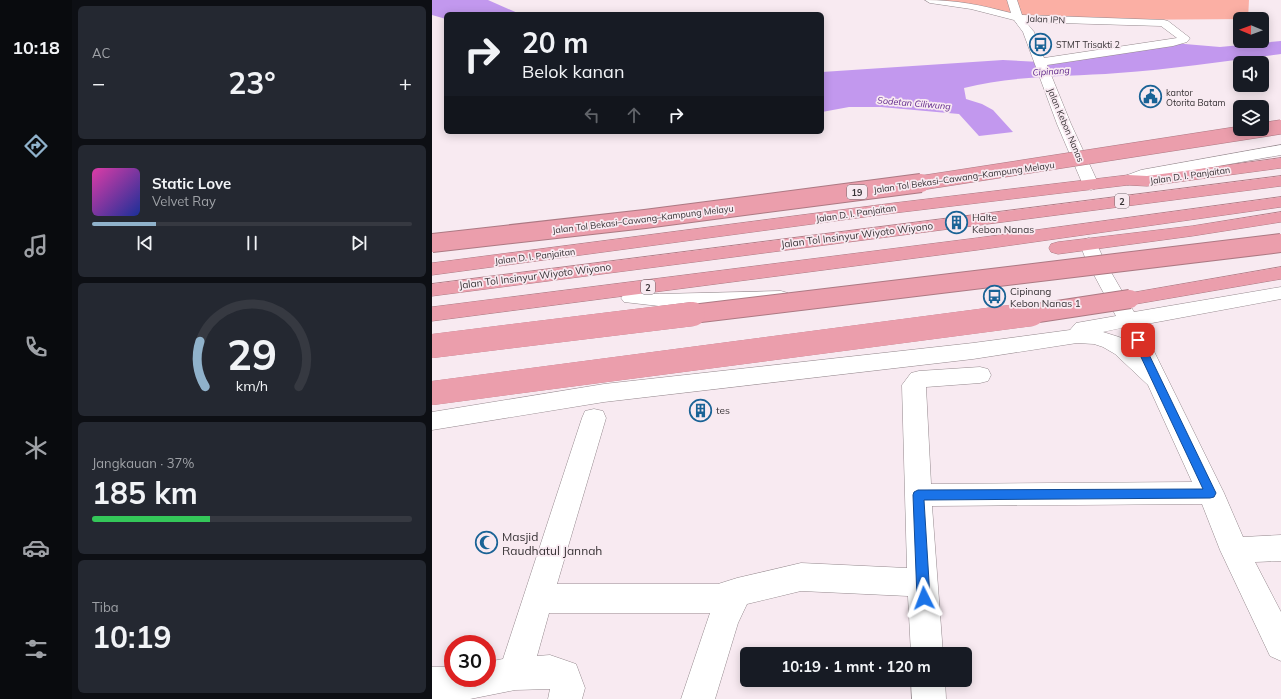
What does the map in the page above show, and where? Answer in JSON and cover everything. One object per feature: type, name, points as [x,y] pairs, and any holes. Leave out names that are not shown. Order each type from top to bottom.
[{"type":"highway","name":"Jalan Tol Bekasi–Cawang–Kampung Melayu","points":[[432,243],[573,228],[836,195],[1096,158],[1281,127]]},
{"type":"highway","name":"Jalan D. I. Panjaitan","points":[[432,269],[894,208],[1128,180],[1147,181],[1281,163]]},
{"type":"highway","name":"Jalan Tol Insinyur Wiyoto Wiyono","points":[[432,290],[1281,181]]},
{"type":"highway","name":"2","points":[[432,314],[977,244],[1281,202]]},
{"type":"highway","points":[[1139,221],[1227,218],[1281,213]]},
{"type":"highway","points":[[1092,252],[1192,231],[1281,217]]},
{"type":"highway","points":[[432,346],[1281,243]]},
{"type":"highway","points":[[432,393],[1043,313],[1281,273]]},
{"type":"highway","points":[[432,325],[631,298]]},
{"type":"street","name":"Jalan IPN","points":[[930,0],[971,6],[1018,18],[1100,22],[1164,22],[1183,36],[1183,40],[1040,63]]},
{"type":"street","name":"Jalan Kebon Nanas","points":[[1012,0],[1018,18],[1028,32],[1050,89],[1091,185]]},
{"type":"street","points":[[1128,180],[1141,175],[1281,150]]},
{"type":"street","points":[[631,298],[659,300],[794,296],[934,278],[1092,252],[1222,246],[1281,238]]},
{"type":"street","points":[[1092,252],[1157,380],[1210,493],[1234,550],[1281,644]]},
{"type":"street","points":[[1077,336],[1084,328],[1281,293]]},
{"type":"street","points":[[432,421],[604,393],[973,351],[1077,336],[1096,338],[1111,342],[1123,349],[1157,380]]},
{"type":"street","points":[[927,647],[918,495],[914,385],[920,379],[926,378],[980,375]]},
{"type":"street","points":[[515,673],[594,418]]},
{"type":"street","points":[[918,495],[1210,493]]},
{"type":"street","points":[[1234,550],[1281,548]]},
{"type":"street","points":[[538,598],[718,599],[737,592],[801,577],[923,583]]},
{"type":"street","points":[[698,699],[718,634],[737,592]]},
{"type":"street","points":[[432,684],[462,684],[515,673],[550,672],[564,676],[568,688],[565,699]]},
{"type":"street","points":[[928,687],[929,699]]},
{"type":"shaded area","points":[[924,0],[1249,0],[1248,12],[1233,12],[1233,19],[1109,20],[1038,18]]},
{"type":"water","points":[[432,0],[488,0],[515,12],[444,12],[444,18],[432,15]]},
{"type":"water","points":[[1281,41],[1281,54],[1266,56],[1233,56],[1233,61],[1200,65],[1099,74],[1041,77],[1002,81],[964,88],[966,99],[982,104],[993,110],[1013,132],[979,136],[959,114],[881,107],[849,107],[824,112],[824,72],[1003,60],[1040,62],[1173,43],[1220,47],[1233,46],[1233,48],[1269,48],[1269,42]]},
{"type":"place","name":"STMT Trisakti 2","points":[[1041,44]]},
{"type":"place","name":"kantor Otorita Batam","points":[[1151,97]]},
{"type":"place","name":"Halte Kebon Nanas","points":[[956,223]]},
{"type":"place","name":"Cipinang Kebon Nanas 1","points":[[995,297]]},
{"type":"place","name":"tes","points":[[701,410]]},
{"type":"place","name":"Masjid Raudhatul Jannah","points":[[487,543]]},
{"type":"route","points":[[924,598],[918,495],[1210,493],[1138,340]]},
{"type":"water label","name":"Cipinang","points":[[1051,71]]},
{"type":"water label","name":"Sodetan Ciliwung","points":[[914,103]]}]
